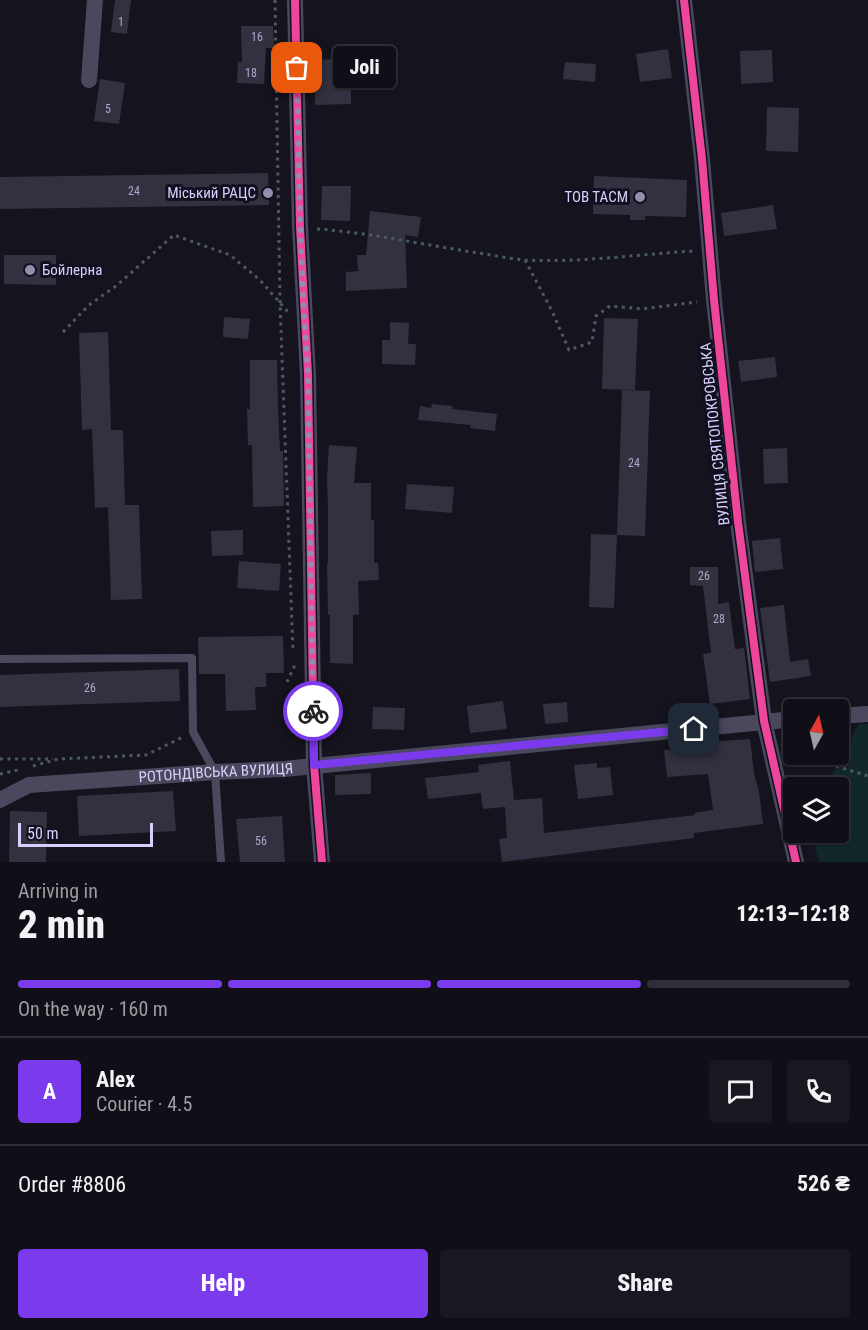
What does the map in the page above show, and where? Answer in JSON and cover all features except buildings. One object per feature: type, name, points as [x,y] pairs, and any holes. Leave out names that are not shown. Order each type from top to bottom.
[{"type":"street","points":[[89,80],[95,0]]},
{"type":"street","points":[[295,0],[300,227],[308,374],[314,765],[322,862]]},
{"type":"street","name":"ВУЛИЦЯ СВЯТОПОКРОВСЬКА","points":[[684,0],[738,522],[764,721],[796,862]]},
{"type":"street","points":[[849,715],[868,714]]},
{"type":"street","name":"РОТОНДІВСЬКА ВУЛИЦЯ","points":[[0,800],[29,784],[284,770],[314,765],[783,720]]},
{"type":"lane","points":[[0,659],[192,658],[193,732],[215,772],[221,862]]},
{"type":"path","points":[[275,0],[280,303],[294,667],[287,682]]},
{"type":"path","points":[[300,227],[351,232],[525,260],[596,260],[709,251]]},
{"type":"path","points":[[63,332],[89,305],[116,286],[174,235],[230,255],[260,280],[305,337]]},
{"type":"path","points":[[525,260],[569,350],[592,342],[596,316],[610,306],[642,309],[714,300]]},
{"type":"path","points":[[0,759],[146,755],[193,732]]},
{"type":"path","points":[[0,774],[58,759]]},
{"type":"path","points":[[834,765],[868,776]]},
{"type":"green space","points":[[859,724],[868,724],[868,862],[819,862],[814,843],[849,843],[849,777],[830,777],[837,765],[849,765],[849,743]]},
{"type":"cycle path","points":[[295,0],[300,227],[308,374],[314,765],[322,862]]},
{"type":"cycle path","points":[[684,0],[738,522],[764,721],[796,862]]},
{"type":"way so far","points":[[297,68],[300,227],[308,374],[313,711]]},
{"type":"place","name":"Joli","points":[[297,68]]},
{"type":"place","name":"Міський РАЦС","points":[[268,193]]},
{"type":"place","name":"ТОВ ТАСМ","points":[[640,197]]},
{"type":"place","name":"Бойлерна","points":[[30,270]]},
{"type":"route","points":[[313,711],[314,765],[694,729]]}]
